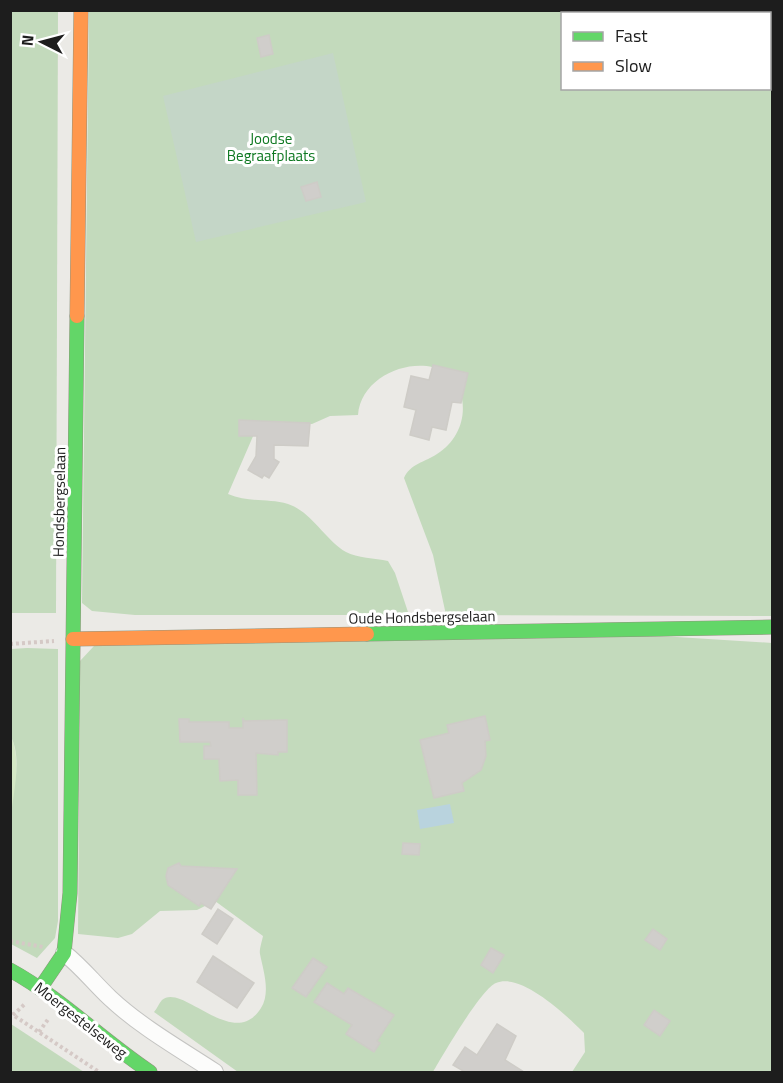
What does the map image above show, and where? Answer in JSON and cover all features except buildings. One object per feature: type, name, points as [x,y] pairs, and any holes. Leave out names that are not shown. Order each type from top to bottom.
[{"type":"street","name":"Hondsbergselaan","points":[[41,987],[64,953],[70,893],[81,10]]},
{"type":"street","name":"Oude Hondsbergselaan","points":[[73,639],[772,627]]},
{"type":"street","points":[[64,953],[83,968],[110,998],[138,1021],[215,1072]]},
{"type":"street","name":"Moergestelseweg","points":[[10,970],[41,987],[114,1048],[150,1072]]},
{"type":"path","points":[[10,644],[73,639]]},
{"type":"path","points":[[10,941],[64,953]]},
{"type":"path","name":"Moergestelseweg","points":[[10,1013],[99,1072]]},
{"type":"green space","points":[[11,10],[58,11],[56,613],[11,613]]},
{"type":"green space","points":[[89,11],[772,11],[772,616],[446,615],[433,555],[404,478],[414,466],[437,454],[451,442],[460,426],[463,409],[460,391],[452,377],[439,369],[423,366],[405,367],[388,373],[374,384],[363,398],[358,415],[330,416],[312,424],[243,421],[254,434],[228,494],[243,499],[288,504],[304,513],[331,541],[346,552],[388,561],[395,573],[409,615],[135,615],[92,611],[82,603]]},
{"type":"green space","name":"Joodse Begraafplaats","points":[[333,53],[366,202],[196,242],[163,96]]},
{"type":"green space","points":[[629,634],[772,643],[772,1072],[572,1072],[585,1052],[584,1033],[544,998],[518,984],[507,981],[496,983],[482,997],[433,1072],[238,1072],[154,1012],[162,1000],[171,997],[223,1020],[237,1023],[250,1020],[264,1002],[265,981],[260,952],[263,936],[215,901],[197,910],[160,911],[132,934],[118,938],[78,934],[80,661],[94,646]]},
{"type":"green space","points":[[11,649],[58,649],[58,921],[55,938],[37,958],[11,944],[9,848],[17,764],[10,735]]},
{"type":"green space","points":[[10,735],[16,753],[16,787],[11,817]]},
{"type":"green space","points":[[11,1024],[84,1072],[11,1072]]},
{"type":"water","points":[[450,804],[454,823],[420,829],[417,810]]},
{"type":"traffic: fast","points":[[41,987],[64,953],[70,893],[77,316]]},
{"type":"traffic: fast","points":[[367,634],[772,627]]},
{"type":"traffic: fast","points":[[10,970],[47,993],[150,1072]]},
{"type":"traffic: slow","points":[[77,316],[81,10]]},
{"type":"traffic: slow","points":[[73,639],[367,634]]}]
